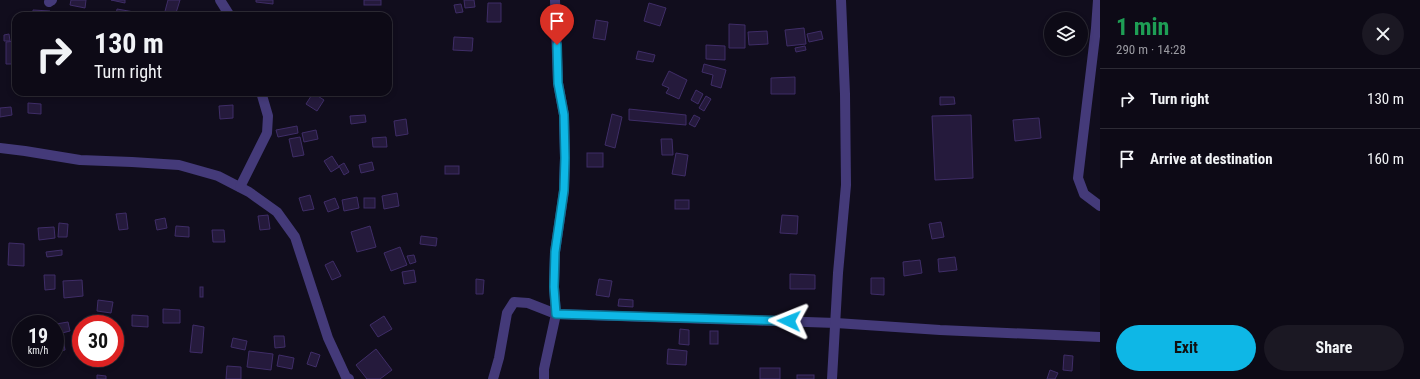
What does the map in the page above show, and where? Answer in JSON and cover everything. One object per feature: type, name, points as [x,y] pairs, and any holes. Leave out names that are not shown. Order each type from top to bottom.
[{"type":"street","points":[[220,0],[228,12]]},
{"type":"street","points":[[544,379],[544,368],[556,314],[554,287],[555,252],[564,190],[565,158],[564,115],[558,83],[554,0]]},
{"type":"street","points":[[832,379],[838,273],[846,185],[845,94],[841,0]]},
{"type":"street","points":[[1098,0],[1094,51],[1078,178],[1084,194],[1100,206]]},
{"type":"street","points":[[240,187],[267,133],[268,116],[262,96]]},
{"type":"street","points":[[0,148],[80,160],[179,165],[218,176],[240,187],[278,212],[295,237],[328,338],[348,379]]},
{"type":"street","points":[[493,379],[505,333],[507,313],[514,302],[528,303],[556,314],[836,323],[940,330],[1100,337]]},
{"type":"building","points":[[71,0],[86,0],[85,8],[70,5]]},
{"type":"building","points":[[111,0],[125,0],[125,3]]},
{"type":"building","points":[[168,0],[180,0],[176,12],[165,12]]},
{"type":"building","points":[[256,0],[273,0],[273,4],[256,2]]},
{"type":"building","points":[[364,0],[381,0],[381,5],[364,5]]},
{"type":"building","points":[[464,0],[474,0],[475,7],[465,8]]},
{"type":"building","points":[[488,3],[501,3],[501,22],[487,22]]},
{"type":"building","points":[[649,3],[666,8],[660,26],[644,21]]},
{"type":"building","points":[[461,4],[463,12],[456,13],[454,5]]},
{"type":"building","points":[[117,9],[134,12],[117,12]]},
{"type":"building","points":[[33,10],[50,11],[50,12],[33,12]]},
{"type":"building","points":[[596,20],[608,22],[605,40],[593,38]]},
{"type":"building","points":[[729,24],[745,25],[745,48],[729,48]]},
{"type":"building","points":[[804,28],[806,44],[787,46],[785,30]]},
{"type":"building","points":[[767,31],[768,44],[749,45],[748,32]]},
{"type":"building","points":[[821,31],[823,39],[809,42],[807,34]]},
{"type":"building","points":[[9,34],[10,41],[4,41],[4,35]]},
{"type":"building","points":[[454,37],[473,38],[472,51],[453,50]]},
{"type":"building","points":[[12,41],[12,64],[6,64],[6,42]]},
{"type":"building","points":[[706,45],[725,46],[725,60],[706,59]]},
{"type":"building","points":[[805,46],[806,50],[796,52],[795,48]]},
{"type":"building","points":[[638,51],[655,55],[653,62],[636,59]]},
{"type":"building","points":[[704,64],[726,70],[721,88],[711,85],[713,75],[702,72]]},
{"type":"building","points":[[669,71],[687,80],[679,99],[666,93],[669,88],[662,85]]},
{"type":"building","points":[[795,77],[795,94],[771,94],[771,78]]},
{"type":"building","points":[[696,90],[703,94],[698,104],[691,100]]},
{"type":"building","points":[[311,96],[318,96],[324,100],[317,111],[306,104]]},
{"type":"building","points":[[706,96],[711,99],[704,111],[699,108]]},
{"type":"building","points":[[940,97],[954,97],[955,104],[940,105]]},
{"type":"building","points":[[28,103],[41,104],[41,114],[28,113]]},
{"type":"building","points":[[233,105],[233,118],[220,119],[219,106]]},
{"type":"building","points":[[11,107],[12,115],[0,117],[0,108]]},
{"type":"building","points":[[629,109],[686,115],[686,125],[629,120]]},
{"type":"building","points":[[612,114],[622,117],[615,148],[605,145]]},
{"type":"building","points":[[365,115],[366,122],[351,124],[350,116]]},
{"type":"building","points":[[694,115],[700,118],[695,127],[689,124]]},
{"type":"building","points":[[971,115],[973,178],[935,180],[932,116]]},
{"type":"building","points":[[1039,118],[1041,138],[1015,141],[1013,120]]},
{"type":"building","points":[[406,119],[408,134],[396,136],[394,121]]},
{"type":"building","points":[[297,126],[298,133],[278,137],[276,130]]},
{"type":"building","points":[[316,130],[318,139],[304,142],[302,133]]},
{"type":"building","points":[[300,137],[304,155],[293,157],[289,139]]},
{"type":"building","points":[[386,137],[387,147],[373,147],[372,138]]},
{"type":"building","points":[[661,139],[672,139],[673,155],[662,155]]},
{"type":"building","points":[[587,153],[603,153],[603,167],[587,167]]},
{"type":"building","points":[[676,153],[688,155],[685,176],[672,174]]},
{"type":"building","points":[[332,156],[339,167],[331,172],[324,161]]},
{"type":"building","points":[[372,162],[374,170],[361,173],[359,165]]},
{"type":"building","points":[[344,163],[349,172],[344,175],[339,166]]},
{"type":"building","points":[[445,166],[459,166],[459,174],[445,174]]},
{"type":"building","points":[[397,193],[399,206],[384,209],[382,196]]},
{"type":"building","points":[[310,195],[314,209],[303,211],[299,198]]},
{"type":"building","points":[[357,197],[359,208],[344,211],[342,200]]},
{"type":"building","points":[[335,198],[339,208],[328,212],[324,202]]},
{"type":"building","points":[[364,198],[375,198],[375,208],[364,208]]},
{"type":"building","points":[[675,200],[689,200],[689,209],[675,209]]},
{"type":"building","points":[[126,213],[128,229],[119,230],[116,214]]},
{"type":"building","points":[[268,215],[270,229],[260,230],[258,216]]},
{"type":"building","points":[[782,215],[798,216],[797,234],[780,233]]},
{"type":"building","points":[[165,218],[167,228],[157,230],[155,220]]},
{"type":"building","points":[[941,222],[944,237],[932,239],[929,224]]},
{"type":"building","points":[[59,223],[68,224],[67,237],[58,237]]},
{"type":"building","points":[[176,226],[189,227],[189,237],[175,236]]},
{"type":"building","points":[[370,226],[376,247],[357,252],[351,232]]},
{"type":"building","points":[[54,227],[55,238],[39,240],[38,228]]},
{"type":"building","points":[[212,230],[224,230],[225,242],[213,242]]},
{"type":"building","points":[[421,236],[437,238],[436,246],[420,244]]},
{"type":"building","points":[[9,243],[24,244],[24,266],[8,265]]},
{"type":"building","points":[[400,247],[407,265],[391,271],[384,253]]},
{"type":"building","points":[[62,250],[62,255],[47,257],[46,252]]},
{"type":"building","points":[[414,255],[416,262],[410,264],[407,256]]},
{"type":"building","points":[[955,257],[957,270],[939,272],[938,259]]},
{"type":"building","points":[[920,260],[922,273],[904,276],[903,262]]},
{"type":"building","points":[[333,261],[341,276],[332,280],[325,265]]},
{"type":"building","points":[[414,270],[416,282],[404,284],[402,272]]},
{"type":"building","points":[[790,274],[815,275],[815,289],[790,289]]},
{"type":"building","points":[[44,275],[55,275],[55,289],[45,290]]},
{"type":"building","points":[[871,278],[884,278],[884,295],[871,294]]},
{"type":"building","points":[[476,279],[484,280],[483,294],[476,294]]},
{"type":"building","points":[[599,279],[612,281],[609,297],[596,295]]},
{"type":"building","points":[[82,280],[83,296],[64,298],[63,281]]},
{"type":"building","points":[[200,287],[203,287],[203,297],[200,297]]},
{"type":"building","points":[[619,299],[633,300],[633,307],[618,306]]},
{"type":"building","points":[[98,300],[113,302],[111,313],[97,311]]},
{"type":"building","points":[[163,309],[180,310],[180,323],[163,323]]},
{"type":"building","points":[[132,315],[148,316],[148,327],[132,326]]},
{"type":"building","points":[[384,316],[392,329],[378,337],[370,325]]},
{"type":"building","points":[[68,322],[70,331],[64,332],[64,323]]},
{"type":"building","points":[[193,325],[204,327],[202,353],[190,352]]},
{"type":"building","points":[[680,329],[689,330],[689,345],[679,344]]},
{"type":"building","points":[[710,331],[718,331],[718,344],[710,344]]},
{"type":"building","points":[[274,336],[284,336],[285,347],[275,348]]},
{"type":"building","points":[[233,338],[247,341],[245,350],[231,347]]},
{"type":"building","points":[[376,349],[392,370],[380,379],[367,379],[356,365]]},
{"type":"building","points":[[668,349],[687,351],[686,365],[667,364]]},
{"type":"building","points":[[249,351],[273,354],[271,370],[247,367]]},
{"type":"building","points":[[311,352],[320,355],[316,367],[307,364]]},
{"type":"building","points":[[279,355],[294,358],[292,369],[277,366]]},
{"type":"building","points":[[1064,355],[1073,356],[1072,371],[1063,370]]},
{"type":"building","points":[[227,366],[241,367],[241,379],[226,379]]},
{"type":"building","points":[[760,368],[780,368],[780,379],[760,379]]},
{"type":"building","points":[[1050,370],[1058,373],[1055,379],[1047,379]]},
{"type":"building","points":[[97,375],[106,376],[106,379],[97,379]]},
{"type":"building","points":[[797,375],[814,375],[814,379],[797,379]]},
{"type":"route","points":[[557,45],[558,83],[564,115],[565,158],[564,190],[555,252],[554,287],[556,314],[789,321]]}]
